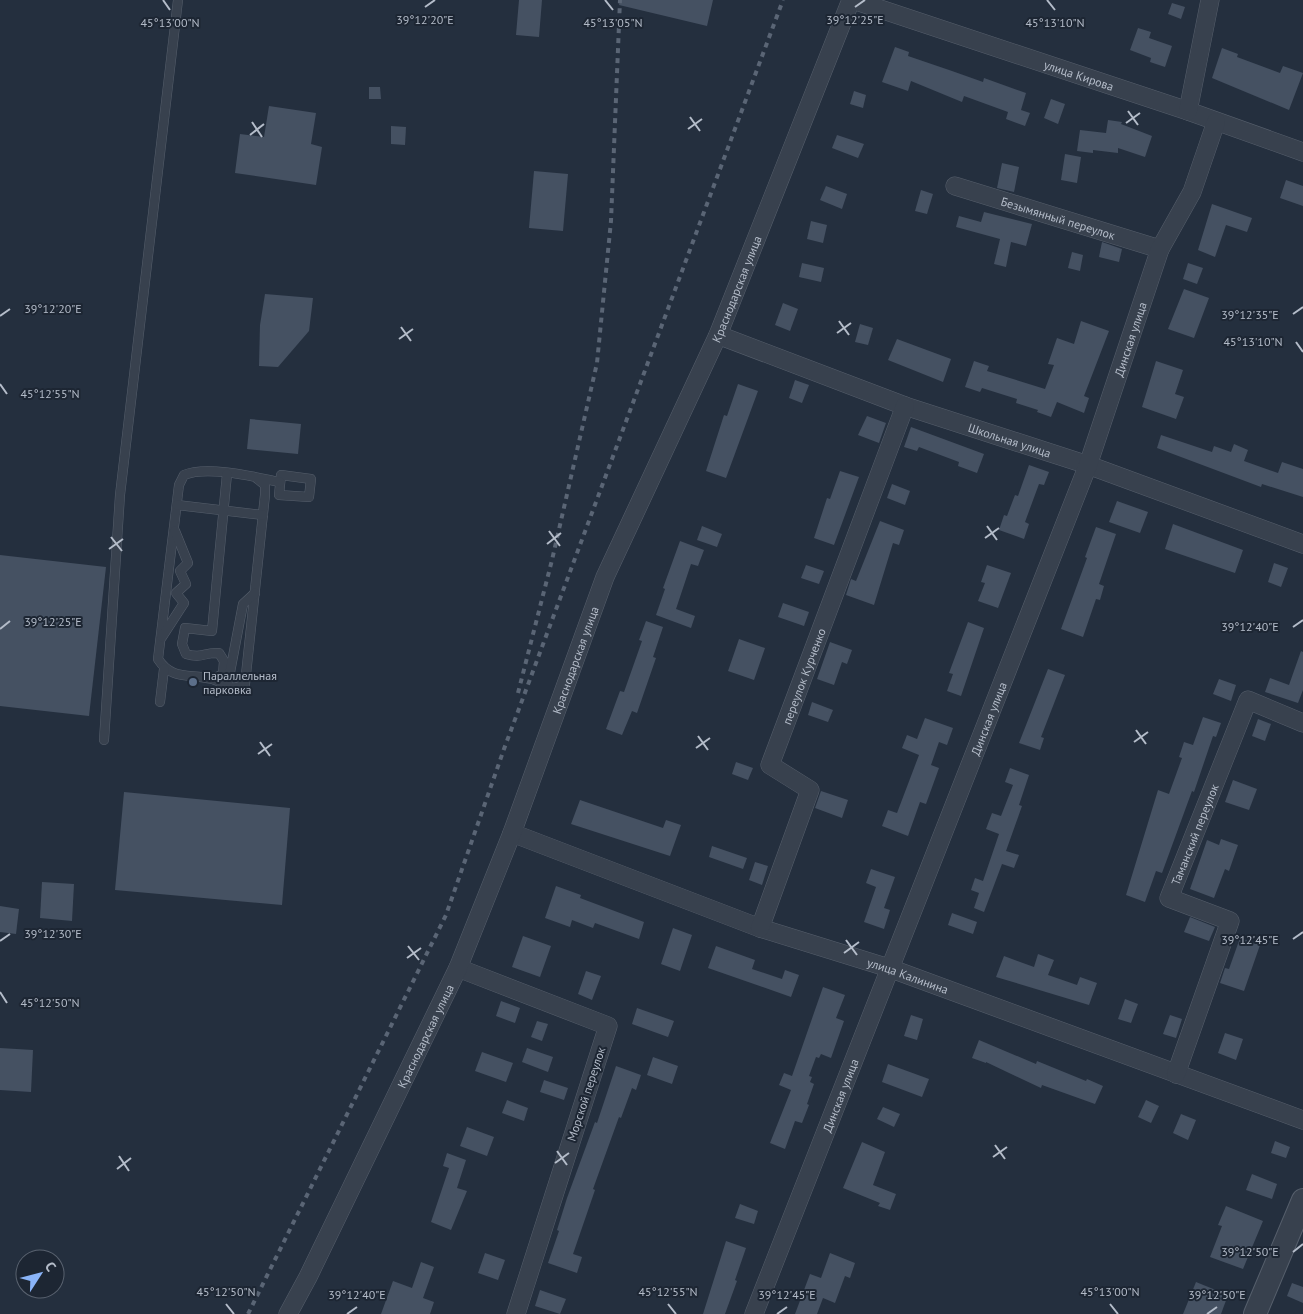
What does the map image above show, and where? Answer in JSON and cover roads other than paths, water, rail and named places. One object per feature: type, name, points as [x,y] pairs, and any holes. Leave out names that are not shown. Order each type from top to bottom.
[{"type":"street","name":"улица Кирова","points":[[852,0],[1188,111],[1303,152]]},
{"type":"street","name":"Краснодарская улица","points":[[288,1314],[308,1277],[458,968],[512,833],[605,577],[718,335],[852,0]]},
{"type":"street","points":[[1188,111],[1210,0]]},
{"type":"street","name":"Динская улица","points":[[754,1314],[1088,465],[1160,249],[1192,192],[1216,122]]},
{"type":"street","name":"Безымянный переулок","points":[[955,186],[1160,249]]},
{"type":"street","name":"Школьная улица","points":[[718,335],[905,406],[1088,465],[1303,544]]},
{"type":"street","name":"переулок Курченко","points":[[760,928],[810,790],[770,765],[905,406]]},
{"type":"street","name":"Таманский переулок","points":[[1176,1074],[1230,921],[1169,898],[1248,700],[1303,723]]},
{"type":"street","name":"улица Калинина","points":[[512,833],[760,928],[889,968],[1303,1120]]},
{"type":"street","name":"Морской переулок","points":[[458,968],[608,1026],[516,1314]]},
{"type":"street","points":[[1255,1314],[1303,1200]]},
{"type":"lane","points":[[104,740],[120,496],[178,0]]},
{"type":"lane","points":[[256,477],[265,485],[265,495],[244,684],[236,688],[227,688],[213,680],[176,675],[164,669],[158,659],[160,639],[179,485],[184,475],[194,470],[256,477],[280,486],[265,495]]},
{"type":"lane","points":[[213,680],[222,674],[224,661],[219,653],[210,652],[198,658],[186,654],[182,644],[185,628],[212,630],[228,474]]},
{"type":"lane","points":[[177,505],[263,515]]},
{"type":"lane","points":[[160,639],[184,603],[176,593],[186,584],[180,571],[188,563],[174,529]]},
{"type":"lane","points":[[227,688],[243,604],[255,593]]},
{"type":"lane","points":[[160,702],[164,669]]},
{"type":"railway","points":[[518,693],[552,560],[597,363],[611,221],[620,0]]},
{"type":"railway","points":[[248,1314],[446,915],[504,749],[783,0]]},
{"type":"place","name":"Параллельная парковка","points":[[193,682]]}]
